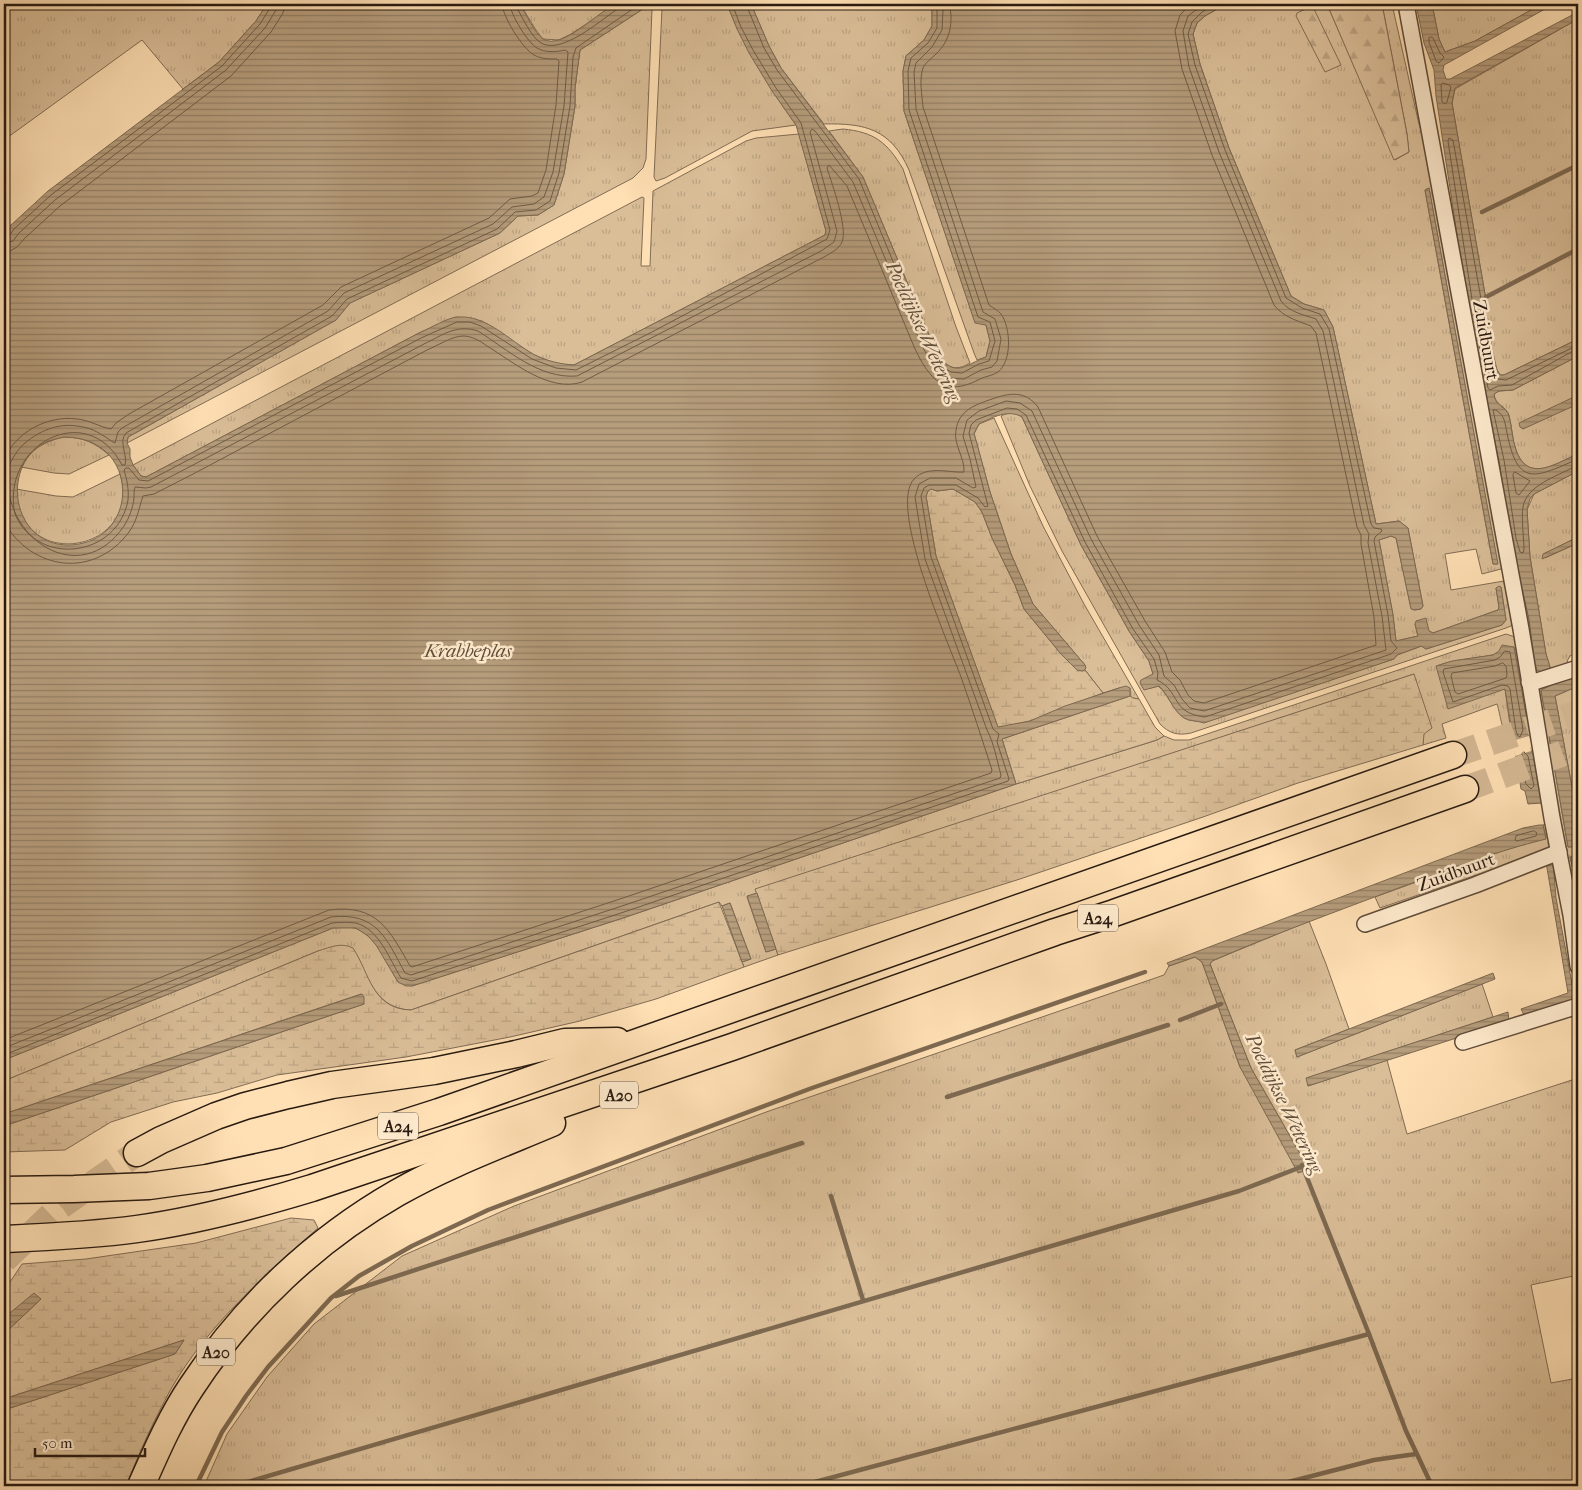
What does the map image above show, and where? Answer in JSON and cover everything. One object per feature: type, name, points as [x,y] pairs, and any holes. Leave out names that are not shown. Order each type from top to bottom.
[{"type":"highway","name":"A24","points":[[4,1190],[149,1186],[201,1179],[276,1164],[344,1144],[1453,755]]},
{"type":"highway","name":"A24","points":[[4,1239],[51,1237],[138,1229],[261,1204],[329,1183],[732,1047],[1054,932],[1114,913],[1465,789]]},
{"type":"highway","name":"A24","points":[[137,1153],[177,1132],[216,1116],[245,1106],[332,1085],[434,1071],[566,1042],[640,1041]]},
{"type":"highway","name":"A20","points":[[140,1486],[161,1440],[191,1387],[216,1353],[288,1272],[324,1242],[364,1213],[398,1192],[455,1164],[732,1047]]},
{"type":"street","name":"Zuidbuurt","points":[[1406,4],[1520,629],[1571,915],[1578,966]]},
{"type":"street","points":[[1529,682],[1578,668]]},
{"type":"street","name":"Zuidbuurt","points":[[1365,924],[1475,886],[1559,852]]},
{"type":"street","points":[[1463,1042],[1578,1006]]},
{"type":"green space","points":[[4,4],[267,4],[256,21],[219,62],[183,89],[142,40],[4,140]]},
{"type":"green space","points":[[520,4],[546,4],[551,7],[556,4],[617,4],[559,40],[543,39]]},
{"type":"green space","points":[[645,4],[652,4],[646,159],[643,168],[633,178],[127,443],[128,437],[336,320],[350,303],[500,233],[518,216],[538,215],[554,205],[564,174],[575,106],[575,88],[580,50],[646,7]]},
{"type":"green space","points":[[660,4],[727,4],[741,36],[758,67],[796,125],[752,131],[656,181],[654,177],[662,9]]},
{"type":"green space","points":[[751,4],[928,4],[932,10],[932,26],[924,40],[906,56],[903,71],[904,111],[975,322],[986,325],[990,341],[986,357],[977,360],[974,353],[909,170],[902,156],[894,145],[875,131],[852,125],[824,124],[781,68],[769,46]]},
{"type":"green space","points":[[1226,4],[1327,4],[1395,160],[1409,152],[1382,4],[1392,4],[1418,120],[1430,164],[1503,565],[1501,569],[1482,574],[1476,549],[1445,554],[1451,590],[1504,581],[1506,583],[1513,621],[1511,626],[1506,628],[1191,733],[1177,734],[1170,732],[1160,724],[1062,551],[1030,486],[1001,416],[1012,413],[1022,417],[1081,545],[1129,631],[1149,661],[1153,674],[1150,676],[1151,688],[1158,686],[1180,715],[1186,719],[1204,722],[1394,659],[1397,655],[1422,646],[1426,649],[1502,625],[1506,620],[1501,587],[1496,588],[1498,610],[1433,633],[1415,624],[1418,636],[1396,641],[1379,540],[1391,536],[1396,538],[1411,608],[1415,610],[1421,609],[1423,606],[1408,528],[1399,521],[1376,524],[1333,327],[1324,310],[1304,304],[1291,296],[1229,148],[1200,64],[1193,34],[1197,23]],"holes":[[[1429,188],[1497,564],[1493,564],[1425,190]]]},
{"type":"green space","points":[[1327,4],[1382,4],[1409,152],[1394,160]]},
{"type":"green space","points":[[1432,4],[1542,4],[1475,41],[1445,52],[1439,39]]},
{"type":"green space","points":[[1313,7],[1341,65],[1325,72],[1296,16],[1297,13]]},
{"type":"green space","points":[[1578,19],[1578,339],[1504,375],[1500,375],[1495,366],[1483,310],[1486,300],[1452,103],[1455,89]]},
{"type":"green space","points":[[854,130],[879,140],[891,152],[903,169],[970,363],[962,367],[951,367],[939,355],[863,177],[829,131]]},
{"type":"green space","points":[[799,134],[826,231],[825,235],[574,365],[557,364],[534,355],[482,321],[456,317],[419,333],[146,477],[141,476],[133,465],[642,197],[644,198],[641,266],[650,266],[653,191],[746,141],[756,138]]},
{"type":"green space","points":[[1578,356],[1578,454],[1552,466],[1535,469],[1521,460],[1516,450],[1509,415],[1506,409],[1496,401],[1494,394],[1499,391],[1513,390]]},
{"type":"green space","points":[[994,418],[1043,526],[1084,604],[1139,699],[1130,696],[1130,688],[1119,688],[1103,693],[1085,670],[1085,665],[1033,604],[1011,554],[990,492],[974,434],[979,424]]},
{"type":"green space","points":[[1489,420],[1499,461],[1511,540],[1529,619],[1535,666],[1550,667],[1546,654],[1530,557],[1527,510],[1534,494],[1578,471],[1578,537],[1544,554],[1545,558],[1578,543],[1578,652],[1570,656],[1567,661],[1571,666],[1535,674]]},
{"type":"green space","points":[[64,437],[77,438],[88,442],[99,447],[109,455],[69,474],[21,467],[29,455],[39,447]]},
{"type":"green space","points":[[120,474],[123,500],[114,521],[98,536],[78,543],[57,543],[37,534],[22,516],[16,489],[73,497]]},
{"type":"green space","points":[[931,489],[937,491],[953,489],[975,502],[982,512],[1024,609],[1061,654],[1077,670],[1085,670],[1103,693],[1030,721],[998,728],[936,556],[926,496]]},
{"type":"green space","points":[[1506,634],[1515,637],[1531,733],[1527,736],[1529,731],[1514,647],[1495,654],[1457,660],[1437,666],[1505,689],[1511,732],[1514,739],[1506,734],[1504,730],[1497,704],[1442,724],[1446,738],[1423,745],[1414,674],[756,890],[757,893],[747,897],[766,952],[776,949],[778,955],[744,967],[742,962],[751,959],[730,903],[722,906],[719,902],[411,1010],[390,1005],[376,992],[357,955],[318,951],[4,1081],[4,1060],[333,928],[351,928],[364,933],[381,952],[398,982],[412,986],[626,917],[1016,784],[1157,740],[1164,736],[1174,740],[1189,740]]},
{"type":"green space","points":[[1414,674],[1432,728],[1424,734],[1423,745],[1298,783],[1020,879],[778,955],[755,889]]},
{"type":"green space","points":[[1552,684],[1541,690],[1568,847],[1578,844],[1578,856],[1570,857],[1573,870],[1567,871],[1538,688]]},
{"type":"green space","points":[[1578,686],[1578,819],[1555,696]]},
{"type":"green space","points":[[1130,696],[1139,699],[1155,727],[1164,736],[1157,740],[1016,784],[1002,739]]},
{"type":"green space","points":[[1547,823],[1553,849],[1380,908],[1375,897],[1505,850],[1546,838],[1543,825]]},
{"type":"green space","points":[[719,902],[744,967],[656,999],[580,1021],[510,1037],[406,1057],[277,1075],[217,1093],[173,1102],[111,1122],[65,1150],[4,1152],[4,1126],[364,1004],[361,994],[4,1114],[4,1081],[318,951],[340,945],[353,948],[380,997],[388,1004],[411,1010]]},
{"type":"green space","points":[[1309,921],[1349,1029],[1295,1050],[1297,1057],[1482,984],[1493,1017],[1307,1078],[1308,1086],[1387,1060],[1407,1134],[1578,1078],[1578,1275],[1531,1285],[1551,1383],[1578,1378],[1578,1486],[204,1486],[227,1434],[267,1377],[314,1324],[402,1256],[514,1206],[769,1111],[1164,975],[1169,966],[1195,957],[1202,962],[1240,1067],[1307,1170],[1307,1166],[1251,1068],[1210,964],[1212,961]]},
{"type":"green space","points":[[291,1218],[314,1220],[318,1228],[238,1302],[185,1366],[147,1437],[126,1486],[4,1486],[4,1410],[175,1354],[184,1340],[4,1399],[4,1334],[40,1300],[4,1318],[4,1291],[22,1264],[86,1259],[196,1243]]},
{"type":"water","name":"Krabbeplas","points":[[267,4],[520,4],[540,36],[543,39],[552,41],[561,39],[582,28],[610,7],[618,4],[645,4],[646,7],[580,50],[575,88],[575,106],[564,174],[554,205],[538,215],[518,216],[500,233],[350,303],[336,320],[128,437],[127,443],[130,449],[130,457],[141,476],[146,477],[449,319],[469,317],[479,320],[538,356],[553,362],[574,365],[825,235],[826,231],[796,125],[772,91],[749,53],[727,4],[751,4],[769,46],[781,68],[863,177],[939,356],[946,364],[954,368],[966,366],[986,357],[990,341],[986,325],[975,323],[904,111],[903,71],[906,56],[924,40],[932,26],[932,10],[928,4],[1226,4],[1197,23],[1193,34],[1200,64],[1229,148],[1291,296],[1304,304],[1324,310],[1333,327],[1376,524],[1399,521],[1408,528],[1423,606],[1421,609],[1411,609],[1396,538],[1391,536],[1379,540],[1396,641],[1418,636],[1416,621],[1426,618],[1429,631],[1433,633],[1498,610],[1496,588],[1499,586],[1501,587],[1506,620],[1502,625],[1426,649],[1421,646],[1397,655],[1394,659],[1204,723],[1186,719],[1176,711],[1159,686],[1144,690],[1140,683],[1141,680],[1153,674],[1149,661],[1129,631],[1081,545],[1022,417],[1012,414],[1000,415],[979,424],[974,433],[990,492],[1011,554],[1033,604],[1086,668],[1083,671],[1077,670],[1061,654],[1024,609],[982,512],[975,502],[953,489],[937,491],[931,489],[928,491],[926,496],[936,556],[998,727],[1030,721],[1065,706],[1119,688],[1126,686],[1130,688],[1130,696],[1002,739],[1016,784],[626,917],[412,986],[406,986],[398,982],[376,945],[368,936],[356,928],[333,928],[4,1060],[4,236],[10,226],[48,191],[219,62],[256,21]],"holes":[[[64,437],[90,442],[108,454],[119,471],[123,490],[120,510],[110,527],[93,540],[69,545],[51,542],[36,534],[26,522],[20,507],[17,490],[20,474],[27,459],[39,446],[45,443]]]},
{"type":"water","points":[[1416,4],[1432,4],[1439,39],[1445,52],[1475,41],[1542,4],[1554,4],[1444,65],[1443,70],[1446,79],[1450,79],[1578,12],[1578,19],[1455,88],[1452,103],[1486,300],[1483,310],[1497,370],[1500,375],[1504,375],[1578,339],[1578,356],[1513,390],[1499,391],[1494,394],[1496,402],[1508,413],[1516,450],[1521,460],[1528,466],[1535,469],[1552,466],[1578,454],[1578,471],[1534,494],[1530,499],[1527,509],[1530,557],[1546,654],[1550,667],[1541,672],[1535,666],[1529,619],[1511,540],[1499,461],[1473,340],[1436,96],[1434,70],[1424,43]]},
{"type":"water","points":[[1429,188],[1498,564],[1493,564],[1425,190]]},
{"type":"water","points":[[1578,395],[1578,404],[1523,429],[1520,427],[1519,423]]},
{"type":"water","points":[[1578,537],[1578,543],[1542,559],[1543,554]]},
{"type":"water","points":[[1502,645],[1514,647],[1529,731],[1530,749],[1533,754],[1542,803],[1528,804],[1525,791],[1521,789],[1505,689],[1448,709],[1436,666],[1452,661],[1493,655],[1499,651]]},
{"type":"water","points":[[1578,673],[1578,686],[1555,696],[1578,819],[1578,844],[1576,847],[1568,847],[1541,690]]},
{"type":"water","points":[[1543,825],[1546,839],[1491,855],[1401,887],[1212,961],[1210,964],[1251,1068],[1307,1166],[1307,1170],[1298,1173],[1240,1067],[1202,962],[1195,957],[1169,966],[1167,963],[1523,828]]},
{"type":"water","points":[[1578,856],[1578,888],[1570,857]]},
{"type":"water","points":[[1553,861],[1556,898],[1575,1000],[1524,1015],[1521,1009],[1568,993],[1546,862]]},
{"type":"water","points":[[757,893],[776,949],[766,952],[747,896]]},
{"type":"water","points":[[730,903],[751,959],[742,962],[722,906]]},
{"type":"water","points":[[1493,973],[1495,979],[1297,1057],[1295,1050]]},
{"type":"water","points":[[362,994],[364,1004],[4,1126],[4,1114]]},
{"type":"water","points":[[1508,1012],[1509,1021],[1308,1086],[1306,1078]]},
{"type":"water","points":[[34,1293],[41,1299],[4,1334],[4,1318]]},
{"type":"water","points":[[184,1340],[175,1354],[4,1410],[4,1399]]},
{"type":"pier","points":[[1529,736],[1531,751],[1515,756],[1512,741]]},
{"type":"waterway","points":[[1482,212],[1578,165]]},
{"type":"waterway","points":[[1486,297],[1578,249]]},
{"type":"waterway","points":[[196,1486],[222,1432],[268,1367],[331,1298],[359,1276],[412,1246],[488,1210],[812,1088],[1145,972]]},
{"type":"waterway","points":[[1180,1020],[1221,1004]]},
{"type":"waterway","points":[[947,1097],[1168,1025]]},
{"type":"waterway","points":[[336,1296],[802,1143]]},
{"type":"waterway","name":"Poeldijkse Wetering","points":[[1302,1165],[1406,1431],[1432,1486]]},
{"type":"waterway","points":[[234,1486],[1239,1191],[1301,1167]]},
{"type":"waterway","points":[[831,1196],[863,1300]]},
{"type":"waterway","points":[[800,1486],[1369,1334]]},
{"type":"waterway","points":[[1273,1486],[1374,1460],[1416,1454]]},
{"type":"tunnel","points":[[1453,755],[1578,713]]},
{"type":"tunnel","points":[[1465,789],[1578,748]]},
{"type":"tunnel","points":[[4,1260],[61,1206],[137,1153]]}]
